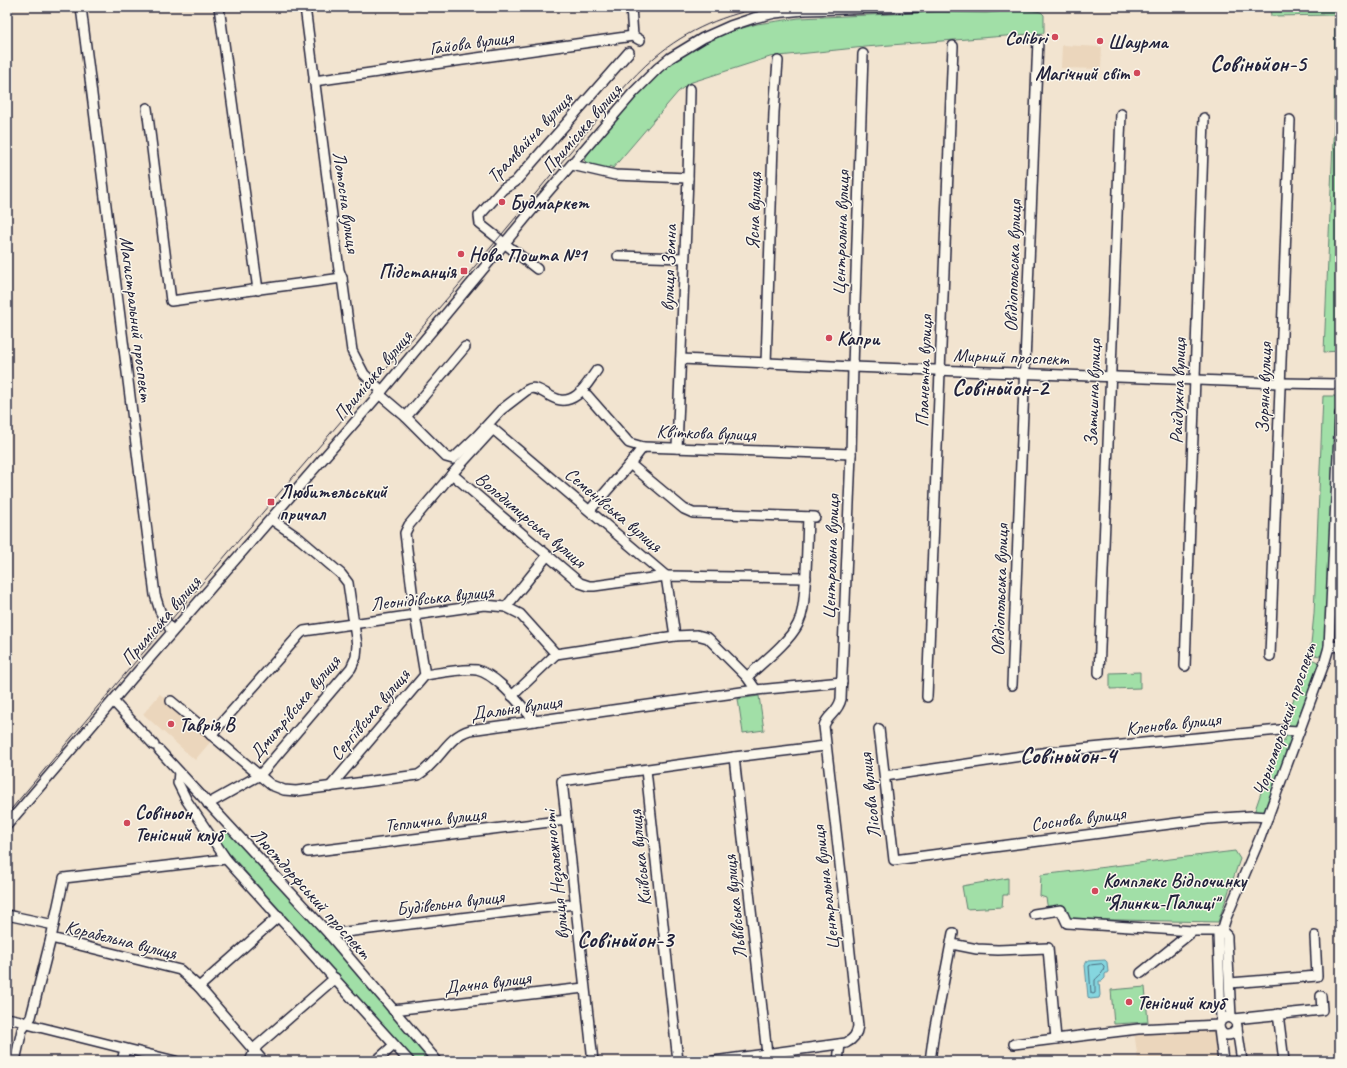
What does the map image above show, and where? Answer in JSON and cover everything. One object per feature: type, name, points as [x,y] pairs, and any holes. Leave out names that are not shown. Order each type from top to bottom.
[{"type":"street","name":"Магистральний проспект","points":[[81,7],[154,595],[160,611],[172,632]]},
{"type":"street","points":[[219,7],[258,290]]},
{"type":"street","name":"Лотосна вулиця","points":[[305,7],[339,270],[342,278],[352,351],[364,374],[380,392],[446,457],[453,459],[501,410],[527,390],[535,388],[556,400],[566,400],[580,392],[597,370]]},
{"type":"street","name":"Гайова вулиця","points":[[314,81],[637,38],[631,7]]},
{"type":"street","name":"Приміська вулиця","points":[[7,826],[172,632],[380,392],[633,93],[658,68],[670,58],[703,38],[730,26],[775,13],[804,9],[920,7]]},
{"type":"street","name":"Овідіопольська вулиця","points":[[1012,685],[1038,40]]},
{"type":"street","name":"Планетна вулиця","points":[[927,697],[953,46]]},
{"type":"street","name":"Трамвайна вулиця","points":[[537,268],[480,224],[479,216],[503,189],[515,182],[629,52]]},
{"type":"street","name":"Центральна вулиця","points":[[840,1044],[846,1043],[855,1037],[858,1026],[825,746],[824,726],[825,722],[840,705],[842,682],[851,454],[863,54]]},
{"type":"street","name":"Ясна вулиця","points":[[766,364],[774,112],[778,61]]},
{"type":"street","name":"вулиця Земна","points":[[677,448],[688,178],[690,89]]},
{"type":"street","points":[[147,108],[171,301],[342,278]]},
{"type":"street","name":"Затишна вулиця","points":[[1099,673],[1121,114]]},
{"type":"street","name":"Райдужна вулиця","points":[[1185,666],[1204,118]]},
{"type":"street","name":"Зоряна вулиця","points":[[1270,656],[1290,120]]},
{"type":"street","points":[[572,165],[615,176],[688,178]]},
{"type":"street","points":[[618,256],[684,258]]},
{"type":"street","points":[[406,417],[465,347]]},
{"type":"street","name":"Мирний проспект","points":[[681,359],[766,364],[1340,384]]},
{"type":"street","points":[[587,395],[629,443],[642,447]]},
{"type":"street","name":"Чорноморський проспект","points":[[1227,1024],[1218,935],[1222,931],[1268,816],[1329,647],[1340,414]]},
{"type":"street","name":"Сергіївська вулиця","points":[[330,787],[425,674],[415,615],[405,533],[409,525],[452,474],[493,429]]},
{"type":"street","name":"Семенівська вулиця","points":[[493,429],[666,576],[675,636]]},
{"type":"street","name":"Квіткова вулиця","points":[[590,510],[630,464],[642,447],[851,454]]},
{"type":"street","points":[[630,464],[684,509],[693,513],[811,517],[803,608],[798,625],[784,642],[747,677]]},
{"type":"street","name":"Володимирська вулиця","points":[[452,474],[580,583],[589,586],[666,576],[806,578]]},
{"type":"street","name":"Дмитрівська вулиця","points":[[208,804],[260,775],[351,668],[356,657],[357,650],[348,582],[300,539],[270,519]]},
{"type":"street","points":[[506,607],[547,556]]},
{"type":"street","name":"Леонідівська вулиця","points":[[211,735],[300,634],[310,629],[484,605],[506,607],[520,614],[556,654]]},
{"type":"street","points":[[512,696],[556,654],[675,636],[697,635],[708,638],[747,677],[756,690]]},
{"type":"street","points":[[1329,647],[1340,646]]},
{"type":"street","points":[[425,674],[478,670],[492,678],[512,696],[535,722]]},
{"type":"street","name":"Дальня вулиця","points":[[171,701],[271,785],[284,790],[296,791],[418,775],[424,771],[451,740],[462,732],[470,730],[756,690],[842,682]]},
{"type":"street","name":"Люстдорфський проспект","points":[[113,701],[329,934],[438,1061]]},
{"type":"street","name":"Лісова вулиця","points":[[879,729],[894,860]]},
{"type":"street","name":"Кленова вулиця","points":[[885,776],[1049,752],[1280,730],[1299,731]]},
{"type":"street","points":[[646,770],[825,746]]},
{"type":"street","name":"Львівська вулиця","points":[[734,757],[767,1054]]},
{"type":"street","name":"вулиця Незалежності","points":[[593,1061],[562,781],[646,770]]},
{"type":"street","name":"Київська вулиця","points":[[646,770],[678,1061]]},
{"type":"street","points":[[179,772],[178,783],[187,801],[226,859],[409,1061]]},
{"type":"street","name":"Соснова вулиця","points":[[894,860],[1200,820],[1268,816]]},
{"type":"street","name":"Теплична вулиця","points":[[308,852],[566,820]]},
{"type":"street","points":[[15,1061],[22,1030],[31,1017],[54,926],[64,878],[226,859]]},
{"type":"street","name":"Будівельна вулиця","points":[[329,934],[575,904]]},
{"type":"street","points":[[1034,914],[1062,910],[1067,923],[1193,931],[1222,931],[1227,936],[1230,983],[1223,1061]]},
{"type":"street","points":[[7,915],[54,926]]},
{"type":"street","points":[[199,987],[279,916]]},
{"type":"street","points":[[1141,973],[1193,931]]},
{"type":"street","points":[[930,1061],[953,933]]},
{"type":"street","points":[[1230,983],[1317,976],[1315,936]]},
{"type":"street","name":"Корабельна вулиця","points":[[51,938],[180,970],[199,987],[263,1061]]},
{"type":"street","points":[[952,944],[977,949],[998,950],[1048,948],[1056,1039]]},
{"type":"street","points":[[250,1061],[257,1046],[335,978]]},
{"type":"street","name":"Дачна вулиця","points":[[393,1010],[584,988]]},
{"type":"street","points":[[1014,1044],[1138,1029],[1227,1024],[1278,1014],[1322,1010],[1321,996]]},
{"type":"street","points":[[1278,1014],[1284,1061]]},
{"type":"street","points":[[7,1018],[175,1061]]},
{"type":"street","points":[[1227,1024],[1242,1061]]},
{"type":"street","points":[[714,1061],[840,1044],[838,1061]]},
{"type":"street","points":[[376,1061],[394,1045]]},
{"type":"street","points":[[122,1061],[125,1049]]},
{"type":"shaded area","points":[[1062,45],[1102,47],[1101,69],[1061,68]]},
{"type":"shaded area","points":[[160,694],[212,740],[195,760],[143,714]]},
{"type":"shaded area","points":[[1215,1026],[1220,1061],[1138,1061],[1134,1031]]},
{"type":"green space","points":[[1270,7],[1340,7],[1339,351],[1324,352],[1334,119],[1335,15],[1271,16]]},
{"type":"green space","points":[[1025,9],[1041,12],[1044,15],[1044,33],[865,47],[770,57],[689,83],[678,92],[613,168],[610,166],[606,170],[591,165],[584,160],[647,84],[674,59],[709,40],[732,31],[757,24],[799,18],[938,12],[986,13]]},
{"type":"green space","points":[[1323,396],[1335,396],[1337,399],[1333,509],[1325,643],[1323,654],[1320,656],[1310,654],[1314,614]]},
{"type":"green space","points":[[1309,658],[1318,662],[1319,665],[1296,724],[1294,726],[1282,727],[1307,670]]},
{"type":"green space","points":[[1140,672],[1140,688],[1110,689],[1110,673]]},
{"type":"green space","points":[[759,696],[764,730],[743,733],[738,699]]},
{"type":"green space","points":[[1287,734],[1291,734],[1293,737],[1267,810],[1260,813],[1254,813],[1279,740],[1284,741]]},
{"type":"green space","points":[[226,829],[304,911],[433,1061],[415,1061],[220,843],[216,838]]},
{"type":"green space","points":[[1235,851],[1240,859],[1218,922],[1069,919],[1048,910],[1046,898],[1040,896],[1041,875]]},
{"type":"green space","points":[[1008,878],[1008,895],[1003,895],[1002,907],[966,909],[962,886]]},
{"type":"green space","name":"Тенісний клуб","points":[[1145,987],[1148,1022],[1114,1024],[1111,990]]},
{"type":"water","points":[[1105,960],[1107,962],[1108,972],[1105,974],[1105,978],[1102,981],[1099,981],[1099,998],[1090,999],[1088,997],[1085,965],[1087,961]]},
{"type":"tram line","points":[[7,814],[234,545],[480,260],[629,82],[667,47],[693,31],[707,24],[736,14],[766,7]]},
{"type":"place","name":"Colibri","points":[[1055,37]]},
{"type":"place","name":"Шаурма","points":[[1100,41]]},
{"type":"place","name":"Магічний світ","points":[[1137,73]]},
{"type":"place","name":"Будмаркет","points":[[502,202]]},
{"type":"place","name":"Нова Пошта №1","points":[[461,254]]},
{"type":"place","name":"Підстанція","points":[[464,271]]},
{"type":"place","name":"Капри","points":[[829,338]]},
{"type":"place","name":"Любительський причал","points":[[271,502]]},
{"type":"place","name":"Таврія В","points":[[171,724]]},
{"type":"place","name":"Совіньон Тенісний клуб","points":[[127,823]]},
{"type":"place","name":"Комплекс Відпочинку \"Ялинки-Палиці\"","points":[[1095,891]]},
{"type":"place","name":"Тенісний клуб","points":[[1129,1002]]},
{"type":"district","name":"Совіньйон-5","points":[[1258,63]]},
{"type":"district","name":"Совіньйон-2","points":[[1000,387]]},
{"type":"district","name":"Совіньйон-4","points":[[1068,755]]},
{"type":"district","name":"Совіньйон-3","points":[[625,939]]}]
